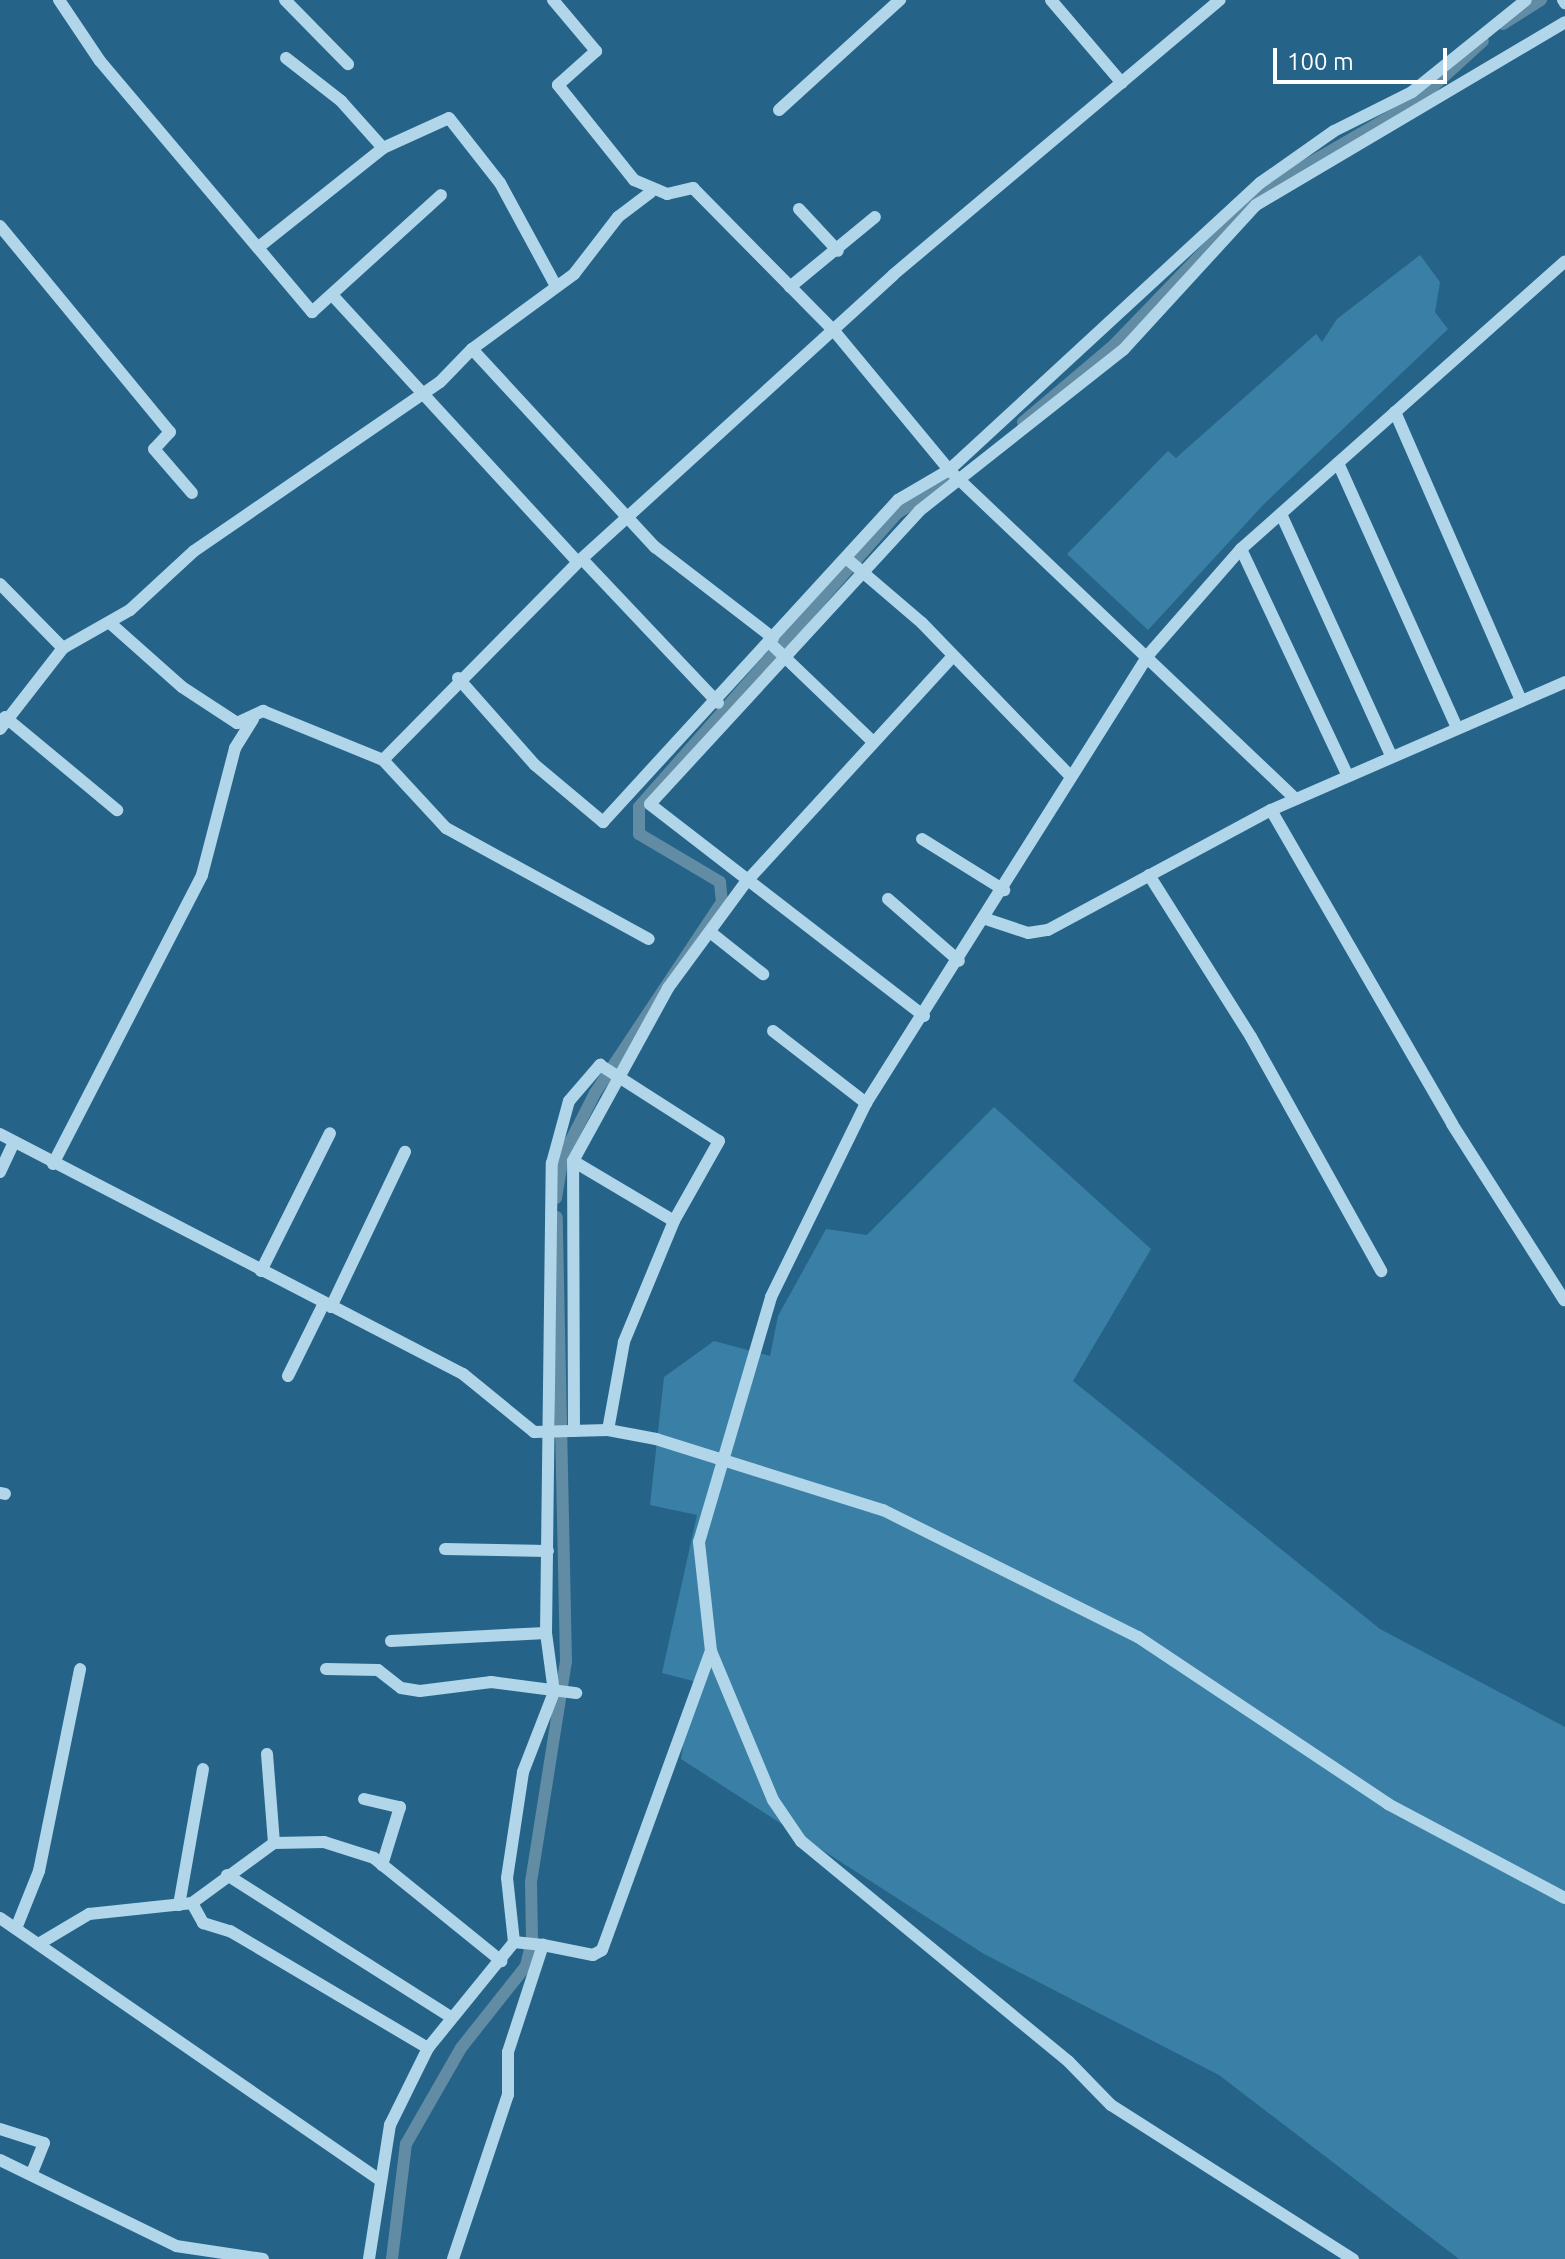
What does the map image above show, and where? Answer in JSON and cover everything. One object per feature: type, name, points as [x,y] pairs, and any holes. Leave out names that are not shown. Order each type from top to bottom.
[{"type":"street","points":[[59,0],[100,61],[260,246],[312,312],[334,297],[441,195]]},
{"type":"street","points":[[285,0],[348,64]]},
{"type":"street","points":[[553,0],[596,51],[558,85],[651,192]]},
{"type":"street","points":[[779,110],[900,0]]},
{"type":"street","points":[[1051,0],[1122,83]]},
{"type":"street","points":[[383,760],[458,678],[580,560],[835,332],[1220,0]]},
{"type":"street","points":[[458,678],[591,817],[603,822],[632,788],[718,703],[898,500],[949,470],[1260,183],[1334,131],[1412,92],[1526,0]]},
{"type":"street","points":[[650,804],[919,511],[1124,349],[1256,205],[1565,22]]},
{"type":"street","points":[[286,58],[341,101],[383,148]]},
{"type":"street","points":[[260,246],[383,148],[449,118],[500,183],[556,286]]},
{"type":"street","points":[[117,810],[3,723],[63,648],[110,623],[194,551],[289,492],[427,390],[472,349],[556,286],[651,192],[693,188],[835,332],[949,470],[964,477],[1296,799]]},
{"type":"street","points":[[799,209],[838,251]]},
{"type":"street","points":[[790,287],[838,251],[875,217]]},
{"type":"street","points":[[0,226],[170,432],[154,449],[192,493]]},
{"type":"street","points":[[1353,2259],[1111,2105],[1069,2062],[801,1841],[773,1800],[711,1651],[699,1542],[727,1466],[771,1297],[866,1103],[986,919],[1149,654],[1241,549],[1565,261]]},
{"type":"street","points":[[334,297],[427,390],[580,560],[718,703]]},
{"type":"street","points":[[472,349],[627,519],[771,640],[785,658],[870,739]]},
{"type":"street","points":[[1395,412],[1521,701]]},
{"type":"street","points":[[1338,463],[1456,726]]},
{"type":"street","points":[[1281,514],[1391,755]]},
{"type":"street","points":[[1241,549],[1347,774]]},
{"type":"street","points":[[846,558],[867,570],[1071,777]]},
{"type":"street","points":[[0,584],[63,648]]},
{"type":"street","points":[[110,623],[182,687],[237,723],[253,719]]},
{"type":"street","points":[[574,1431],[573,1161],[668,988],[746,882],[870,739],[952,657]]},
{"type":"street","points":[[986,919],[1028,933],[1048,930],[1271,810],[1456,726],[1565,682]]},
{"type":"street","points":[[53,1164],[202,875],[235,748],[253,719],[263,711],[383,760],[446,828],[649,939]]},
{"type":"street","points":[[632,788],[746,882],[924,1016]]},
{"type":"street","points":[[1271,810],[1452,1124],[1564,1300]]},
{"type":"street","points":[[922,839],[1004,890]]},
{"type":"street","points":[[1149,875],[1251,1037],[1381,1271]]},
{"type":"street","points":[[888,899],[959,961]]},
{"type":"street","points":[[710,932],[763,974]]},
{"type":"street","points":[[773,1031],[866,1103]]},
{"type":"street","points":[[369,2259],[390,2125],[428,2048],[514,1942],[507,1878],[523,1772],[554,1692],[546,1633],[553,1433],[552,1163],[569,1101],[600,1065],[621,1075],[719,1141],[674,1221],[624,1342],[608,1430]]},
{"type":"street","points":[[261,1271],[330,1133]]},
{"type":"street","points":[[0,1134],[463,1374],[534,1432],[608,1430],[883,1510],[1138,1637],[1388,1804],[1565,1898]]},
{"type":"street","points":[[0,1172],[14,1142]]},
{"type":"street","points":[[288,1376],[328,1305],[405,1152]]},
{"type":"street","points":[[573,1161],[674,1221]]},
{"type":"street","points":[[445,1549],[548,1551]]},
{"type":"street","points":[[391,1641],[546,1633]]},
{"type":"street","points":[[514,1942],[602,1950],[637,1839],[711,1651]]},
{"type":"street","points":[[17,1926],[39,1871],[80,1669]]},
{"type":"street","points":[[326,1669],[378,1670],[401,1688],[420,1691],[491,1682],[576,1693]]},
{"type":"street","points":[[267,1754],[274,1843]]},
{"type":"street","points":[[203,1769],[186,1904],[203,1923],[230,1931],[428,2048]]},
{"type":"street","points":[[364,1799],[400,1807],[382,1865]]},
{"type":"street","points":[[42,1942],[89,1914],[186,1904],[219,1890],[227,1875],[274,1843],[324,1842],[382,1865],[501,1961]]},
{"type":"street","points":[[227,1875],[451,2017]]},
{"type":"street","points":[[0,1918],[42,1942],[381,2181]]},
{"type":"street","points":[[453,2259],[508,2095],[508,2052],[543,1945]]},
{"type":"street","points":[[0,2129],[44,2143],[32,2173]]},
{"type":"street","points":[[0,2160],[176,2246],[263,2259]]},
{"type":"shaded area","points":[[1420,255],[1440,282],[1435,312],[1448,329],[1263,505],[1148,630],[1067,554],[1168,451],[1176,458],[1316,334],[1322,342],[1337,319]]},
{"type":"shaded area","points":[[994,1107],[1151,1249],[1073,1381],[1380,1629],[1565,1727],[1565,2259],[1459,2259],[1219,2075],[984,1954],[681,1759],[693,1681],[662,1673],[697,1515],[650,1505],[664,1377],[714,1341],[770,1356],[778,1316],[826,1229],[867,1235]]},
{"type":"waterway","points":[[1503,24],[1541,0]]},
{"type":"waterway","points":[[1023,422],[1114,345],[1263,190],[1417,101],[1483,41]]},
{"type":"waterway","points":[[556,1198],[563,1156],[595,1093],[722,902],[720,882],[639,834],[639,807],[896,514],[955,476]]},
{"type":"waterway","points":[[392,2259],[406,2144],[461,2048],[526,1966],[532,1939],[531,1882],[566,1662],[557,1217]]}]
